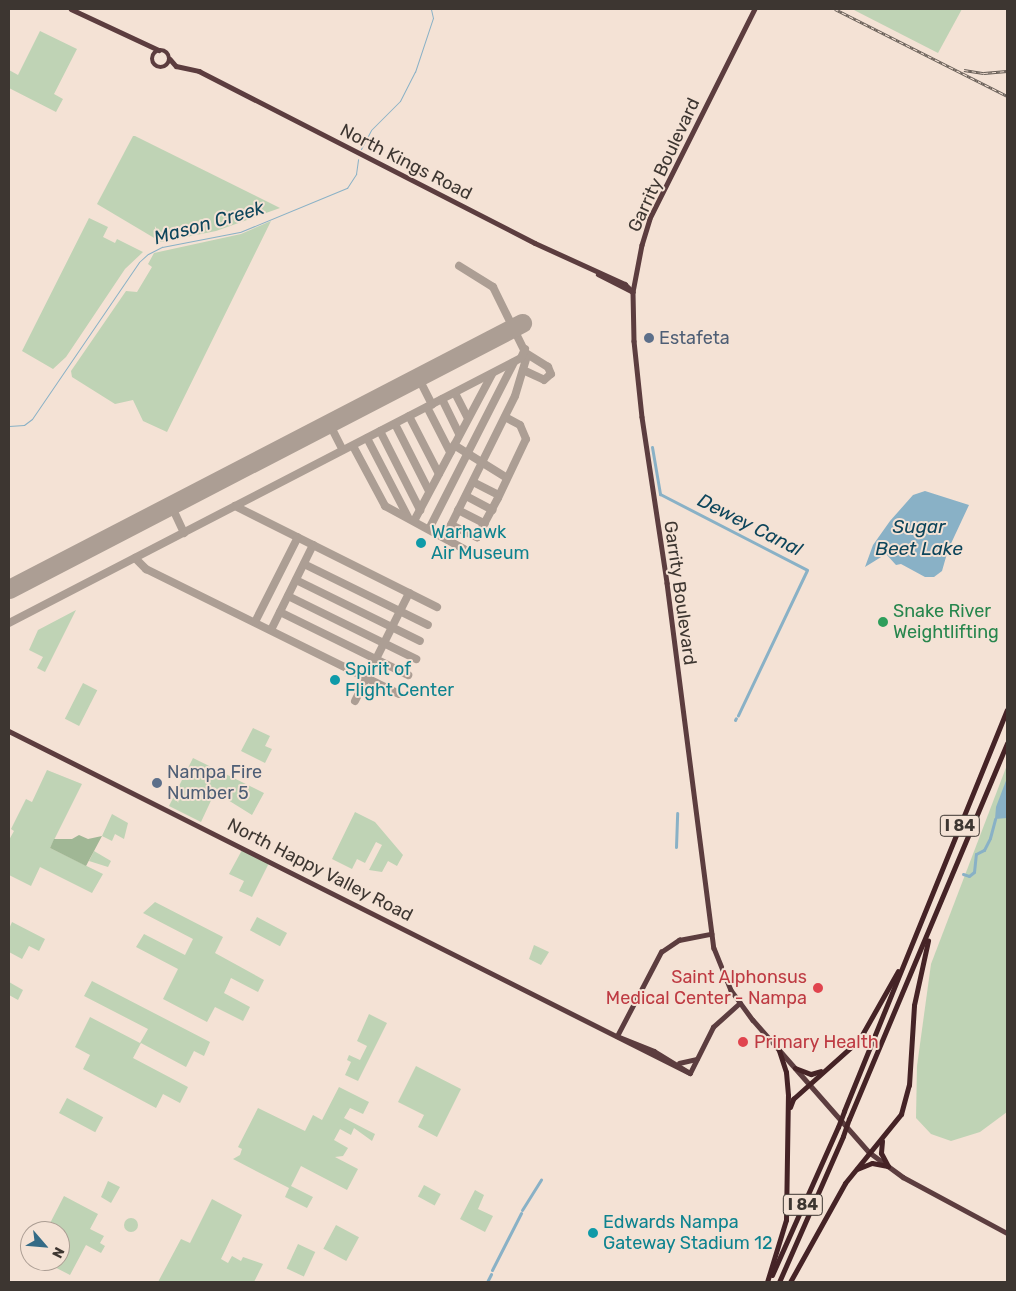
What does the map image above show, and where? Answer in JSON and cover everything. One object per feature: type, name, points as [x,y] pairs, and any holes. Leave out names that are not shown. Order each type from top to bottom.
[{"type":"highway","name":"I 84","points":[[768,1282],[838,1127],[1007,710]]},
{"type":"highway","name":"I 84","points":[[779,1282],[843,1136],[1007,743]]},
{"type":"highway","points":[[790,1282],[852,1172],[884,1137],[901,1114],[907,1098],[914,1005],[933,921]]},
{"type":"highway","points":[[789,1110],[793,1099],[848,1052],[867,1030],[912,942]]},
{"type":"highway","points":[[768,1282],[786,1220],[789,1110],[787,1080],[778,1050]]},
{"type":"highway","points":[[795,1068],[811,1074],[828,1068]]},
{"type":"highway","points":[[884,1137],[880,1149],[888,1166]]},
{"type":"highway","points":[[852,1172],[869,1163],[888,1166]]},
{"type":"main road","points":[[71,9],[147,48],[156,66],[165,67],[170,59],[166,51],[129,38]]},
{"type":"main road","name":"Garrity Boulevard","points":[[755,9],[650,220],[633,292],[634,341],[642,417],[667,583],[711,934],[721,971],[740,1003],[778,1050],[869,1152],[888,1166],[1007,1233]]},
{"type":"main road","points":[[152,57],[159,50]]},
{"type":"main road","name":"North Kings Road","points":[[170,59],[176,66],[207,77],[592,270],[625,284],[633,292]]},
{"type":"main road","name":"North Kings Road","points":[[165,67],[207,77]]},
{"type":"main road","name":"North Happy Valley Road","points":[[9,731],[690,1073]]},
{"type":"main road","points":[[617,1036],[661,952],[679,940],[711,934]]},
{"type":"main road","points":[[690,1073],[713,1027],[740,1003]]},
{"type":"main road","name":"North Happy Valley Road","points":[[617,1036],[677,1063],[690,1073]]},
{"type":"main road","points":[[677,1063],[697,1059]]},
{"type":"green space","points":[[852,9],[962,9],[938,53]]},
{"type":"green space","points":[[40,31],[77,49],[54,94],[63,99],[56,112],[9,88],[9,70],[18,75]]},
{"type":"green space","points":[[133,136],[280,208],[216,231],[161,242],[97,204]]},
{"type":"green space","points":[[89,218],[108,227],[103,237],[115,243],[117,239],[143,252],[125,269],[66,357],[53,369],[22,351]]},
{"type":"green space","points":[[271,221],[167,432],[143,421],[133,400],[115,404],[72,377],[71,371],[126,291],[137,292],[152,267],[148,264],[154,253],[241,234]]},
{"type":"green space","points":[[76,610],[45,672],[37,668],[43,657],[29,650],[38,630]]},
{"type":"green space","points":[[83,683],[97,690],[79,726],[65,719]]},
{"type":"green space","points":[[253,728],[270,736],[265,746],[272,749],[265,763],[241,751]]},
{"type":"green space","points":[[193,758],[264,793],[252,815],[215,792],[201,822],[169,806]]},
{"type":"green space","points":[[1007,765],[1007,1112],[980,1132],[951,1141],[931,1134],[916,1118],[917,1066],[931,964]]},
{"type":"green space","points":[[47,770],[82,784],[50,848],[103,874],[92,893],[40,867],[31,886],[9,875],[9,840],[14,831],[11,829],[26,799],[32,802]]},
{"type":"green space","points":[[355,812],[375,822],[403,855],[397,866],[388,861],[382,872],[369,870],[382,845],[376,842],[365,863],[357,859],[352,869],[332,859]]},
{"type":"green space","points":[[112,814],[128,823],[124,839],[115,834],[112,841],[102,836]]},
{"type":"green space","points":[[79,835],[88,839],[102,836],[86,866],[50,848],[54,839],[72,839]]},
{"type":"green space","points":[[242,850],[269,863],[252,897],[239,891],[244,881],[229,874]]},
{"type":"green space","points":[[94,851],[111,861],[108,867],[89,861]]},
{"type":"green space","points":[[155,902],[223,937],[215,953],[264,980],[258,992],[231,978],[224,993],[250,1007],[243,1021],[215,1007],[207,1022],[163,999],[178,969],[136,947],[144,934],[185,955],[193,939],[143,913]]},
{"type":"green space","points":[[257,917],[287,933],[280,946],[250,930]]},
{"type":"green space","points":[[12,922],[45,939],[39,951],[29,946],[22,959],[9,952],[9,929]]},
{"type":"green space","points":[[534,945],[549,952],[541,965],[529,959]]},
{"type":"green space","points":[[92,981],[210,1042],[204,1056],[194,1051],[186,1067],[141,1043],[133,1058],[188,1087],[180,1103],[163,1094],[156,1108],[83,1069],[90,1055],[75,1047],[90,1017],[140,1043],[148,1029],[84,996]]},
{"type":"green space","points":[[9,982],[23,990],[18,1000],[9,995]]},
{"type":"green space","points":[[369,1014],[387,1023],[358,1081],[345,1075],[351,1062],[347,1060],[349,1055],[360,1060],[367,1046],[357,1041]]},
{"type":"green space","points":[[416,1066],[461,1089],[437,1137],[418,1127],[424,1115],[398,1102]]},
{"type":"green space","points":[[339,1087],[369,1102],[363,1114],[350,1108],[344,1118],[375,1134],[372,1141],[354,1128],[351,1135],[340,1129],[334,1140],[348,1148],[343,1156],[335,1157],[358,1169],[347,1190],[301,1166],[291,1186],[313,1197],[307,1208],[285,1197],[289,1188],[233,1159],[240,1155],[242,1149],[238,1147],[258,1108],[305,1131],[313,1115],[322,1120]]},
{"type":"green space","points":[[67,1098],[103,1117],[95,1132],[59,1113]]},
{"type":"green space","points":[[108,1181],[120,1187],[111,1203],[101,1197]]},
{"type":"green space","points":[[424,1185],[441,1194],[435,1205],[418,1196]]},
{"type":"green space","points":[[475,1190],[484,1195],[478,1209],[493,1216],[485,1232],[460,1219]]},
{"type":"green space","points":[[64,1196],[98,1214],[90,1229],[104,1236],[100,1243],[105,1246],[101,1253],[86,1245],[70,1275],[62,1271],[70,1271],[70,1221],[51,1221]]},
{"type":"green space","points":[[212,1199],[242,1215],[221,1259],[228,1263],[232,1256],[241,1261],[243,1257],[263,1264],[254,1282],[158,1282],[181,1239],[190,1243]]},
{"type":"green space","points":[[128,1218],[134,1218],[138,1225],[134,1232],[128,1232],[124,1228],[124,1222]]},
{"type":"green space","points":[[336,1225],[359,1237],[346,1261],[323,1249]]},
{"type":"green space","points":[[298,1244],[315,1252],[304,1277],[287,1268]]},
{"type":"water","name":"Sugar Beet Lake","points":[[925,491],[969,505],[948,550],[942,571],[934,577],[925,577],[901,564],[896,565],[886,554],[865,567],[873,545],[890,521],[913,495]]},
{"type":"water","points":[[1007,778],[1007,818],[995,819],[996,807]]},
{"type":"waterway","name":"Mason Creek","points":[[361,149],[371,130],[400,101],[415,72],[433,18],[431,9]]},
{"type":"waterway","name":"Mason Creek","points":[[9,426],[24,425],[32,419],[139,262],[148,254],[162,247],[240,232],[347,188],[356,174],[358,159]]},
{"type":"waterway","name":"Dewey Canal","points":[[652,447],[660,494],[807,570],[738,715]]},
{"type":"waterway","name":"Dewey Canal","points":[[676,847],[677,813]]},
{"type":"waterway","points":[[963,874],[969,876],[974,872],[976,854],[984,850],[990,838],[995,819]]},
{"type":"waterway","name":"Dewey Canal","points":[[522,1210],[541,1180]]},
{"type":"waterway","name":"Dewey Canal","points":[[492,1270],[521,1213]]},
{"type":"waterway","name":"Dewey Canal","points":[[487,1282],[491,1274]]},
{"type":"taxiway","points":[[445,537],[515,396],[527,356],[493,287],[459,266]]},
{"type":"taxiway","points":[[9,623],[521,358],[525,349]]},
{"type":"taxiway","points":[[523,370],[544,380],[551,374],[548,367],[527,354]]},
{"type":"taxiway","points":[[429,529],[514,362]]},
{"type":"taxiway","points":[[414,521],[492,374]]},
{"type":"taxiway","points":[[418,377],[432,405]]},
{"type":"taxiway","points":[[455,393],[468,418]]},
{"type":"taxiway","points":[[442,399],[459,434]]},
{"type":"taxiway","points":[[427,407],[450,452]]},
{"type":"taxiway","points":[[409,416],[439,474]]},
{"type":"taxiway","points":[[451,525],[477,537],[498,498],[526,439],[520,425],[505,417]]},
{"type":"taxiway","points":[[329,423],[343,450]]},
{"type":"taxiway","points":[[395,424],[429,491]]},
{"type":"taxiway","points":[[380,431],[420,510]]},
{"type":"taxiway","points":[[367,438],[408,517]]},
{"type":"taxiway","points":[[454,445],[507,478]]},
{"type":"taxiway","points":[[353,446],[385,506],[464,549]]},
{"type":"taxiway","points":[[473,482],[499,495]]},
{"type":"taxiway","points":[[466,496],[492,510]]},
{"type":"taxiway","points":[[171,505],[184,533]]},
{"type":"taxiway","points":[[235,506],[437,607]]},
{"type":"taxiway","points":[[458,510],[485,524]]},
{"type":"taxiway","points":[[255,622],[298,537]]},
{"type":"taxiway","points":[[271,630],[313,545]]},
{"type":"taxiway","points":[[135,558],[146,569],[399,694]]},
{"type":"taxiway","points":[[304,564],[428,625]]},
{"type":"taxiway","points":[[296,580],[420,641]]},
{"type":"taxiway","points":[[355,701],[409,593]]},
{"type":"taxiway","points":[[288,596],[416,659]]},
{"type":"taxiway","points":[[280,612],[408,675]]},
{"type":"runway","points":[[9,589],[522,323]]},
{"type":"railway","points":[[835,9],[1007,96]]},
{"type":"railway","points":[[964,70],[984,73],[1007,71]]},
{"type":"place","name":"Estafeta","points":[[649,338]]},
{"type":"place","name":"Warhawk Air Museum","points":[[421,543]]},
{"type":"place","name":"Snake River Weightlifting","points":[[883,622]]},
{"type":"place","name":"Spirit of Flight Center","points":[[335,680]]},
{"type":"place","name":"Nampa Fire Number 5","points":[[157,783]]},
{"type":"place","name":"Saint Alphonsus Medical Center - Nampa","points":[[818,988]]},
{"type":"place","name":"Primary Health","points":[[743,1042]]},
{"type":"place","name":"Edwards Nampa Gateway Stadium 12","points":[[593,1233]]}]
